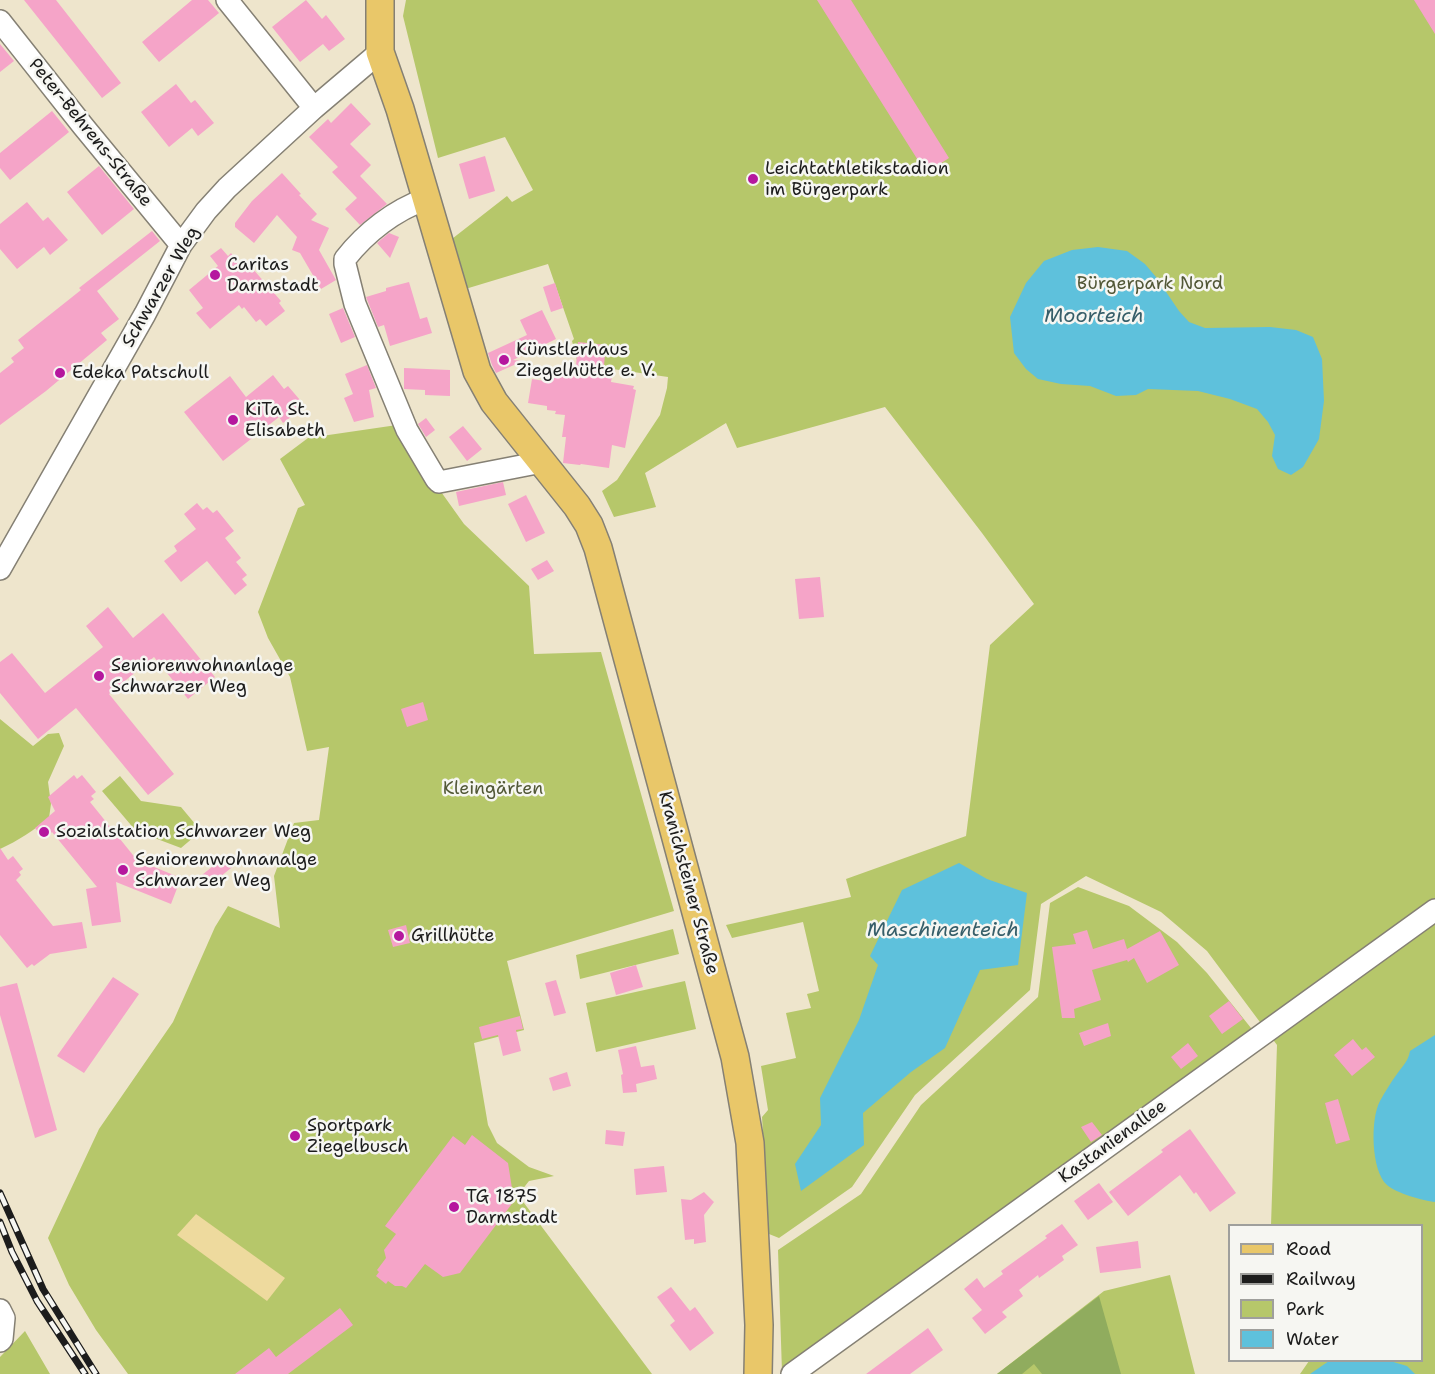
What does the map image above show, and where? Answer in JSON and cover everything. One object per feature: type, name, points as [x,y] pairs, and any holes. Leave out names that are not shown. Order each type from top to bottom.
[{"type":"main road","name":"Kranichsteiner Straße","points":[[380,0],[380,52],[400,109],[477,371],[494,402],[577,506],[589,525],[598,548],[735,1057],[750,1143],[759,1325],[758,1374]]},
{"type":"main road","name":"Kranichsteiner Straße","points":[[759,1325],[770,1374]]},
{"type":"street","points":[[227,0],[314,108]]},
{"type":"street","name":"Peter-Behrens-Straße","points":[[0,21],[181,245]]},
{"type":"street","name":"Schwarzer Weg","points":[[0,569],[145,314],[181,245],[206,211],[227,188],[314,108],[380,52]]},
{"type":"street","points":[[426,199],[414,203],[378,225],[345,259],[355,304],[407,430],[439,482],[542,462]]},
{"type":"street","name":"Kastanienallee","points":[[792,1374],[1435,910]]},
{"type":"street","points":[[0,1310],[4,1318],[0,1341]]},
{"type":"green space","name":"Bürgerpark Nord","points":[[406,0],[1435,0],[1435,1374],[1300,1374],[1308,1362],[1423,1362],[1423,1224],[1271,1224],[1277,1045],[1207,951],[1161,912],[1086,876],[1041,904],[1030,990],[915,1095],[852,1187],[779,1238],[769,1234],[762,1117],[768,1110],[761,1066],[796,1058],[786,1013],[811,1008],[807,994],[819,991],[803,922],[732,938],[726,925],[851,897],[846,879],[966,836],[990,645],[1034,604],[885,407],[737,448],[726,423],[645,473],[656,507],[614,517],[602,491],[617,480],[660,415],[668,377],[578,364],[572,341],[574,339],[548,264],[462,290],[448,242],[507,196],[512,202],[533,190],[505,137],[438,158],[403,16]]},
{"type":"green space","name":"Kleingärten","points":[[397,425],[409,447],[464,524],[529,586],[534,654],[601,652],[674,911],[507,961],[524,1030],[474,1043],[488,1125],[497,1143],[529,1167],[554,1176],[529,1181],[518,1195],[652,1374],[128,1374],[96,1330],[69,1285],[48,1238],[99,1129],[173,1022],[215,927],[228,906],[280,928],[274,876],[294,823],[319,820],[329,747],[307,751],[290,677],[268,638],[258,612],[298,508],[305,505],[280,459],[308,438]]},
{"type":"green space","points":[[0,719],[33,746],[48,734],[59,733],[64,746],[48,782],[51,804],[49,818],[26,835],[0,849]]},
{"type":"green space","points":[[120,776],[141,801],[181,807],[201,831],[181,848],[136,831],[102,791]]},
{"type":"green space","points":[[1078,887],[1129,906],[1177,942],[1207,973],[1255,1033],[782,1372],[778,1250],[861,1194],[921,1105],[1038,997],[1050,903]]},
{"type":"green space","points":[[673,929],[679,954],[580,979],[576,955]]},
{"type":"green space","points":[[685,981],[696,1029],[596,1052],[586,1003]]},
{"type":"green space","points":[[1170,1275],[1195,1374],[997,1374],[1104,1291]]},
{"type":"green space","points":[[1099,1296],[1121,1374],[1042,1374],[1034,1364],[1022,1374],[997,1374]]},
{"type":"green space","points":[[25,1331],[50,1374],[0,1374],[0,1357]]},
{"type":"sand","points":[[196,1214],[285,1278],[267,1301],[177,1235]]},
{"type":"water","name":"Moorteich","points":[[1098,247],[1127,251],[1145,264],[1189,322],[1205,328],[1270,327],[1296,330],[1313,337],[1322,359],[1324,401],[1319,439],[1303,467],[1291,475],[1278,469],[1272,456],[1275,435],[1268,422],[1257,409],[1230,399],[1198,391],[1148,389],[1136,395],[1116,396],[1090,386],[1061,384],[1038,379],[1026,369],[1014,353],[1010,317],[1026,283],[1044,261],[1072,250]]},
{"type":"water","name":"Maschinenteich","points":[[959,863],[987,879],[1027,893],[1018,965],[980,970],[945,1048],[911,1072],[863,1113],[864,1145],[801,1191],[795,1164],[821,1125],[820,1098],[859,1020],[878,965],[870,956],[902,890]]},
{"type":"water","points":[[1435,1035],[1435,1202],[1410,1196],[1387,1185],[1382,1178],[1375,1157],[1374,1132],[1380,1101],[1407,1061],[1410,1051]]},
{"type":"water","points":[[1328,1362],[1393,1362],[1407,1366],[1415,1374],[1310,1374]]},
{"type":"building","points":[[24,0],[56,0],[121,83],[102,98]]},
{"type":"building","points":[[192,0],[208,0],[219,13],[159,62],[142,42]]},
{"type":"building","points":[[306,0],[322,19],[326,15],[345,39],[329,51],[323,44],[300,62],[272,27]]},
{"type":"building","points":[[817,0],[851,0],[949,158],[926,173]]},
{"type":"building","points":[[1414,0],[1435,0],[1435,34]]},
{"type":"building","points":[[0,44],[14,61],[0,72]]},
{"type":"building","points":[[176,84],[191,103],[195,100],[214,123],[198,136],[192,128],[169,147],[141,112]]},
{"type":"building","points":[[351,103],[371,124],[350,144],[371,165],[360,176],[387,204],[360,225],[345,209],[357,198],[332,172],[338,167],[309,137],[328,119],[331,123]]},
{"type":"building","points":[[52,111],[69,132],[10,180],[0,168],[0,153]]},
{"type":"building","points":[[485,156],[495,191],[469,199],[459,164]]},
{"type":"building","points":[[99,166],[134,209],[102,235],[67,192]]},
{"type":"building","points":[[282,173],[317,214],[311,220],[329,228],[319,250],[336,280],[321,289],[300,253],[292,250],[297,237],[277,215],[254,243],[235,227],[235,223],[252,201]]},
{"type":"building","points":[[27,202],[43,221],[48,217],[68,240],[50,255],[44,247],[17,269],[0,249],[0,224]]},
{"type":"building","points":[[152,231],[160,241],[97,291],[119,319],[101,333],[107,340],[46,391],[0,425],[0,373],[14,362],[11,358],[24,348],[18,340],[81,290],[79,288]]},
{"type":"building","points":[[389,233],[399,237],[390,258],[377,243]]},
{"type":"building","points":[[221,248],[228,256],[231,253],[240,265],[245,260],[281,301],[279,303],[285,311],[266,326],[260,319],[256,322],[244,307],[242,309],[239,305],[210,329],[196,313],[203,308],[189,290],[218,266],[210,256]]},
{"type":"building","points":[[409,282],[420,319],[427,317],[432,333],[390,346],[384,325],[378,327],[366,297],[386,291],[386,288]]},
{"type":"building","points":[[555,283],[563,308],[551,312],[543,287]]},
{"type":"building","points":[[343,308],[355,337],[341,343],[329,314]]},
{"type":"building","points":[[542,310],[556,339],[513,360],[523,361],[496,373],[488,353],[527,335],[520,320]]},
{"type":"building","points":[[578,342],[606,345],[603,375],[612,376],[611,382],[634,386],[633,389],[636,390],[625,448],[612,445],[609,468],[563,463],[566,437],[562,437],[565,415],[547,410],[547,406],[528,403],[532,379],[551,382],[554,366],[570,369],[575,378]]},
{"type":"building","points":[[367,365],[376,388],[369,390],[374,417],[354,422],[344,398],[353,394],[345,374]]},
{"type":"building","points":[[404,368],[450,370],[450,396],[425,395],[425,390],[404,389]]},
{"type":"building","name":"KiTa St. Elisabeth","points":[[273,375],[284,389],[288,386],[300,400],[295,404],[300,410],[283,423],[279,417],[223,461],[184,412],[230,376],[246,397]]},
{"type":"building","points":[[426,418],[435,430],[426,437],[418,424]]},
{"type":"building","points":[[463,426],[482,449],[467,461],[449,437]]},
{"type":"building","points":[[503,482],[506,495],[459,506],[456,492]]},
{"type":"building","points":[[526,495],[545,533],[526,542],[508,504]]},
{"type":"building","points":[[197,503],[203,510],[207,507],[213,513],[217,510],[234,531],[225,538],[241,558],[236,562],[247,575],[242,579],[247,585],[235,595],[207,561],[181,582],[164,561],[177,551],[174,546],[196,529],[184,514]]},
{"type":"building","points":[[547,560],[554,571],[538,580],[531,569]]},
{"type":"building","points":[[820,577],[824,617],[799,619],[795,579]]},
{"type":"building","points":[[108,607],[133,638],[163,613],[215,677],[188,699],[154,657],[109,694],[174,774],[148,795],[76,708],[38,739],[0,693],[0,662],[12,653],[45,693],[103,647],[86,626]]},
{"type":"building","points":[[423,702],[428,720],[407,727],[401,709]]},
{"type":"building","name":"Seniorenwohnanalge Schwarzer Weg","points":[[74,775],[77,779],[82,775],[96,792],[91,796],[94,799],[90,802],[137,860],[181,878],[171,904],[116,882],[121,922],[92,926],[86,889],[97,887],[52,832],[44,839],[35,828],[55,811],[48,797]]},
{"type":"building","points":[[0,848],[8,860],[13,856],[23,869],[16,880],[53,926],[82,922],[87,948],[50,954],[34,966],[32,964],[27,968],[0,935]]},
{"type":"building","points":[[228,854],[236,864],[210,885],[202,875]]},
{"type":"building","name":"Grillhütte","points":[[406,925],[410,943],[393,947],[388,930]]},
{"type":"building","points":[[1087,930],[1093,949],[1124,939],[1127,949],[1160,931],[1179,965],[1147,983],[1134,958],[1128,962],[1127,960],[1092,970],[1101,1000],[1074,1009],[1075,1018],[1062,1018],[1052,947],[1076,944],[1073,934]]},
{"type":"building","points":[[636,965],[643,987],[616,995],[610,973]]},
{"type":"building","points":[[113,977],[139,994],[84,1073],[57,1056]]},
{"type":"building","points":[[556,980],[566,1013],[554,1016],[545,983]]},
{"type":"building","points":[[17,983],[57,1130],[35,1138],[0,1015],[0,987]]},
{"type":"building","points":[[1229,1001],[1243,1019],[1222,1034],[1209,1016]]},
{"type":"building","points":[[520,1016],[523,1029],[516,1030],[521,1051],[503,1056],[498,1035],[482,1039],[479,1027]]},
{"type":"building","points":[[1108,1023],[1111,1036],[1084,1046],[1079,1033]]},
{"type":"building","points":[[1353,1039],[1362,1050],[1366,1047],[1375,1057],[1352,1076],[1334,1055]]},
{"type":"building","points":[[1188,1043],[1198,1056],[1181,1069],[1171,1057]]},
{"type":"building","points":[[636,1046],[641,1067],[654,1065],[657,1079],[636,1084],[637,1092],[623,1093],[621,1075],[623,1074],[618,1050]]},
{"type":"building","points":[[567,1072],[571,1086],[553,1091],[549,1078]]},
{"type":"building","points":[[1338,1099],[1350,1140],[1336,1144],[1325,1103]]},
{"type":"building","points":[[1092,1122],[1102,1135],[1091,1142],[1081,1127]]},
{"type":"building","points":[[1190,1129],[1236,1193],[1210,1212],[1180,1175],[1128,1216],[1109,1192]]},
{"type":"building","points":[[606,1130],[625,1132],[623,1146],[605,1144]]},
{"type":"building","name":"TG 1875 Darmstadt","points":[[472,1135],[508,1163],[514,1201],[460,1273],[443,1277],[425,1264],[406,1288],[395,1286],[388,1281],[386,1284],[376,1276],[379,1272],[377,1270],[386,1258],[384,1250],[396,1234],[385,1226],[453,1136],[465,1145]]},
{"type":"building","points":[[664,1166],[667,1192],[636,1195],[634,1169]]},
{"type":"building","points":[[1099,1183],[1113,1202],[1088,1220],[1074,1201]]},
{"type":"building","points":[[704,1192],[714,1202],[704,1215],[706,1242],[694,1244],[694,1239],[685,1240],[681,1199],[691,1200]]},
{"type":"building","points":[[1062,1224],[1078,1245],[1062,1256],[1064,1260],[1039,1278],[1038,1275],[1019,1290],[1023,1296],[1002,1312],[1007,1317],[985,1334],[972,1318],[982,1310],[964,1289],[977,1278],[984,1288],[1003,1274],[1001,1271],[1047,1238],[1045,1236]]},
{"type":"building","points":[[1138,1241],[1141,1268],[1100,1273],[1096,1247]]},
{"type":"building","points":[[671,1287],[690,1311],[695,1307],[714,1333],[690,1351],[670,1325],[675,1321],[657,1297]]},
{"type":"building","points":[[340,1308],[353,1325],[288,1374],[235,1374],[269,1348],[276,1357]]},
{"type":"building","points":[[928,1328],[943,1350],[910,1374],[866,1374]]},
{"type":"railway","points":[[0,1193],[43,1289],[96,1374]]},
{"type":"railway","points":[[0,1222],[12,1252],[37,1301],[85,1374]]},
{"type":"place","name":"Leichtathletikstadion im Bürgerpark","points":[[753,179]]},
{"type":"place","name":"Caritas Darmstadt","points":[[215,275]]},
{"type":"place","name":"Künstlerhaus Ziegelhütte e. V.","points":[[504,360]]},
{"type":"place","name":"Edeka Patschull","points":[[60,373]]},
{"type":"place","name":"KiTa St. Elisabeth","points":[[233,420]]},
{"type":"place","name":"Seniorenwohnanlage Schwarzer Weg","points":[[99,676]]},
{"type":"place","name":"Sozialstation Schwarzer Weg","points":[[44,832]]},
{"type":"place","name":"Seniorenwohnanalge Schwarzer Weg","points":[[123,870]]},
{"type":"place","name":"Grillhütte","points":[[399,936]]},
{"type":"place","name":"Sportpark Ziegelbusch","points":[[295,1136]]},
{"type":"place","name":"TG 1875 Darmstadt","points":[[454,1207]]}]
